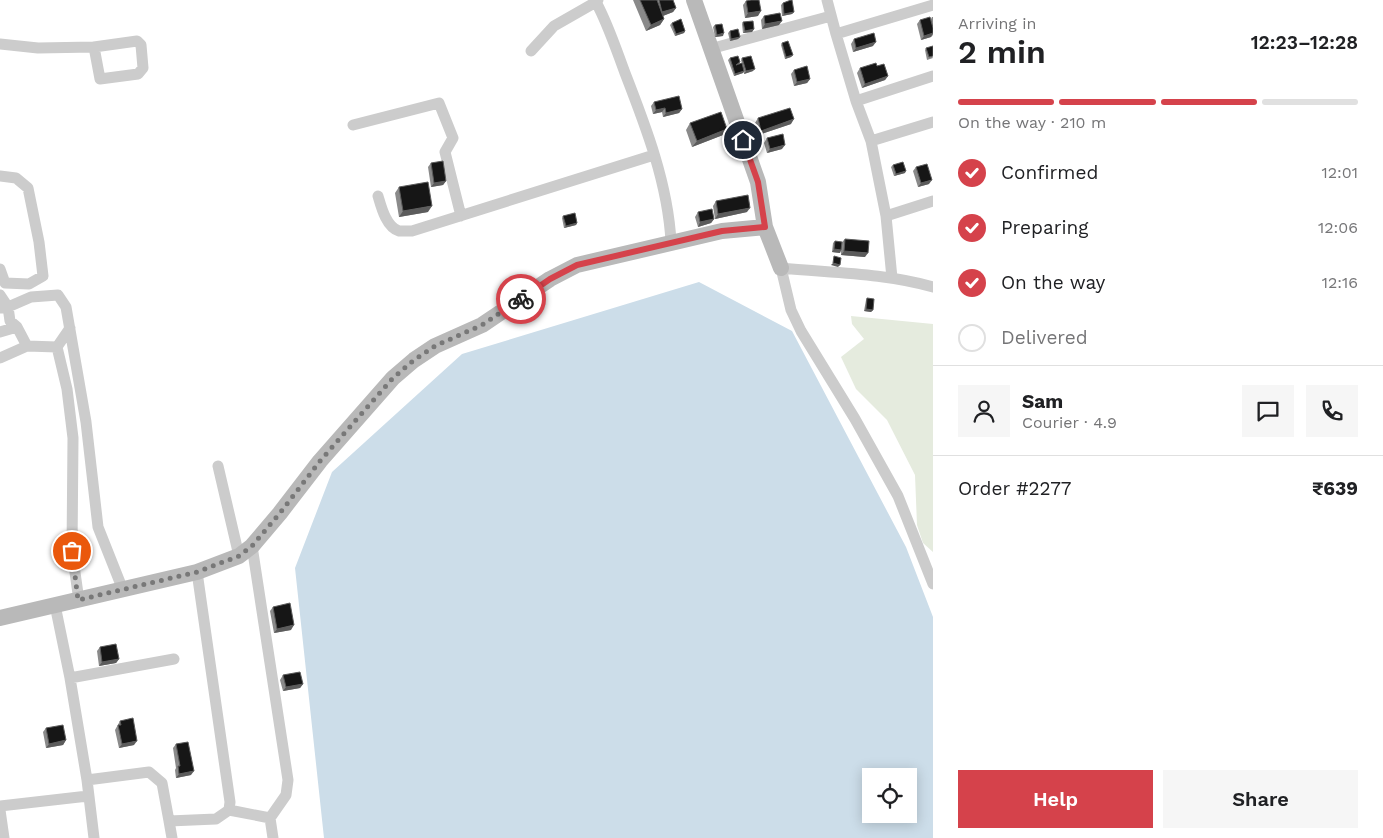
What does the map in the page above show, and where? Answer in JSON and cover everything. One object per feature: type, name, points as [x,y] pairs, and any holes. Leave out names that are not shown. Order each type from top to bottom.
[{"type":"street","points":[[694,0],[758,182],[765,227],[781,268],[791,310],[801,331],[855,419],[898,496],[933,584]]},
{"type":"street","points":[[827,0],[856,101],[871,141],[886,216],[892,278]]},
{"type":"street","points":[[531,51],[554,26],[597,1],[641,113],[654,155],[663,186],[670,224],[671,242]]},
{"type":"street","points":[[836,34],[933,5]]},
{"type":"street","points":[[710,49],[831,16]]},
{"type":"street","points":[[0,44],[38,48],[94,47],[137,41],[141,45],[143,68],[138,74],[100,79],[94,47]]},
{"type":"street","points":[[856,101],[933,76]]},
{"type":"street","points":[[353,125],[439,102],[452,138],[445,152],[461,216]]},
{"type":"street","points":[[871,141],[933,122]]},
{"type":"street","points":[[378,196],[384,214],[394,228],[400,231],[412,231],[654,155]]},
{"type":"street","points":[[0,176],[16,178],[28,188],[39,242],[43,276],[29,284],[5,283],[0,269]]},
{"type":"street","points":[[886,216],[933,201]]},
{"type":"street","points":[[0,618],[197,572],[245,551],[280,513],[320,461],[393,378],[414,360],[435,346],[482,325],[550,279],[577,265],[722,231],[765,227]]},
{"type":"street","points":[[781,268],[910,280],[933,287]]},
{"type":"street","points":[[0,295],[10,320],[27,346]]},
{"type":"street","points":[[4,307],[31,297],[58,295],[66,307],[86,422],[98,527],[123,590]]},
{"type":"street","points":[[0,332],[16,327]]},
{"type":"street","points":[[70,328],[58,347],[67,389],[73,438],[72,551],[78,600]]},
{"type":"street","points":[[0,358],[27,346],[58,347]]},
{"type":"street","points":[[218,466],[245,551],[288,780],[286,795],[270,818],[272,838]]},
{"type":"street","points":[[197,572],[230,802],[229,810]]},
{"type":"street","points":[[55,605],[70,678],[87,780],[94,838]]},
{"type":"street","points":[[70,678],[174,659]]},
{"type":"street","points":[[87,780],[149,772],[162,783],[172,838]]},
{"type":"street","points":[[0,806],[88,796]]},
{"type":"street","points":[[0,810],[4,838]]},
{"type":"street","points":[[170,821],[216,819],[229,810],[270,818]]},
{"type":"shaded area","points":[[851,316],[933,324],[933,552],[923,543],[917,525],[915,475],[887,420],[856,389],[841,357],[864,339],[852,324]]},
{"type":"water","points":[[699,282],[792,331],[906,547],[933,617],[933,838],[324,838],[295,568],[332,472],[462,354]]},
{"type":"building","points":[[640,0],[657,0],[664,19],[651,25]]},
{"type":"building","points":[[659,0],[673,0],[676,8],[662,12]]},
{"type":"building","points":[[759,0],[761,11],[748,13],[746,1]]},
{"type":"building","points":[[792,0],[794,12],[784,14],[783,3]]},
{"type":"building","points":[[780,13],[782,21],[765,24],[764,16]]},
{"type":"building","points":[[930,17],[933,33],[924,36],[920,20]]},
{"type":"building","points":[[681,19],[685,31],[676,34],[672,23]]},
{"type":"building","points":[[753,21],[754,29],[745,31],[743,22]]},
{"type":"building","points":[[722,24],[724,33],[717,35],[715,25]]},
{"type":"building","points":[[738,29],[740,37],[731,39],[730,31]]},
{"type":"building","points":[[874,33],[876,42],[856,48],[854,39]]},
{"type":"building","points":[[788,41],[793,55],[786,57],[782,43]]},
{"type":"building","points":[[933,46],[933,56],[929,57],[926,48]]},
{"type":"building","points":[[738,56],[740,62],[736,65],[742,63],[744,71],[735,74],[730,58]]},
{"type":"building","points":[[751,56],[755,69],[746,71],[742,58]]},
{"type":"building","points":[[876,63],[877,66],[884,64],[888,76],[865,84],[860,68]]},
{"type":"building","points":[[807,66],[810,79],[797,82],[794,70]]},
{"type":"building","points":[[679,96],[682,109],[666,113],[665,108],[656,110],[654,102]]},
{"type":"building","points":[[790,108],[794,119],[761,131],[758,118]]},
{"type":"building","points":[[721,112],[727,129],[697,141],[690,123]]},
{"type":"building","points":[[783,134],[785,145],[770,149],[767,138]]},
{"type":"building","points":[[443,161],[446,181],[434,183],[431,163]]},
{"type":"building","points":[[903,162],[906,171],[896,174],[893,165]]},
{"type":"building","points":[[927,164],[932,180],[921,183],[916,167]]},
{"type":"building","points":[[428,182],[432,206],[403,211],[399,187]]},
{"type":"building","points":[[748,195],[750,208],[718,214],[716,201]]},
{"type":"building","points":[[712,209],[714,219],[700,222],[698,212]]},
{"type":"building","points":[[575,213],[577,223],[566,226],[563,216]]},
{"type":"building","points":[[845,239],[869,241],[868,253],[844,251]]},
{"type":"building","points":[[835,241],[842,242],[841,250],[834,249]]},
{"type":"building","points":[[834,256],[841,258],[840,265],[833,263]]},
{"type":"building","points":[[867,298],[874,299],[873,310],[866,309]]},
{"type":"building","points":[[290,603],[294,625],[277,629],[273,607]]},
{"type":"building","points":[[116,644],[119,659],[102,662],[100,647]]},
{"type":"building","points":[[300,672],[303,684],[286,687],[283,675]]},
{"type":"building","points":[[133,718],[137,741],[122,744],[118,725],[121,725],[120,721]]},
{"type":"building","points":[[63,725],[66,740],[49,744],[46,728]]},
{"type":"building","points":[[188,742],[194,771],[179,774],[178,766],[180,766],[176,744]]},
{"type":"way so far","points":[[72,551],[78,600],[197,572],[239,556],[252,546],[320,461],[393,378],[414,360],[435,346],[482,325],[521,299]]},
{"type":"route","points":[[521,299],[550,279],[577,265],[722,231],[765,227],[758,182],[743,140]]}]
